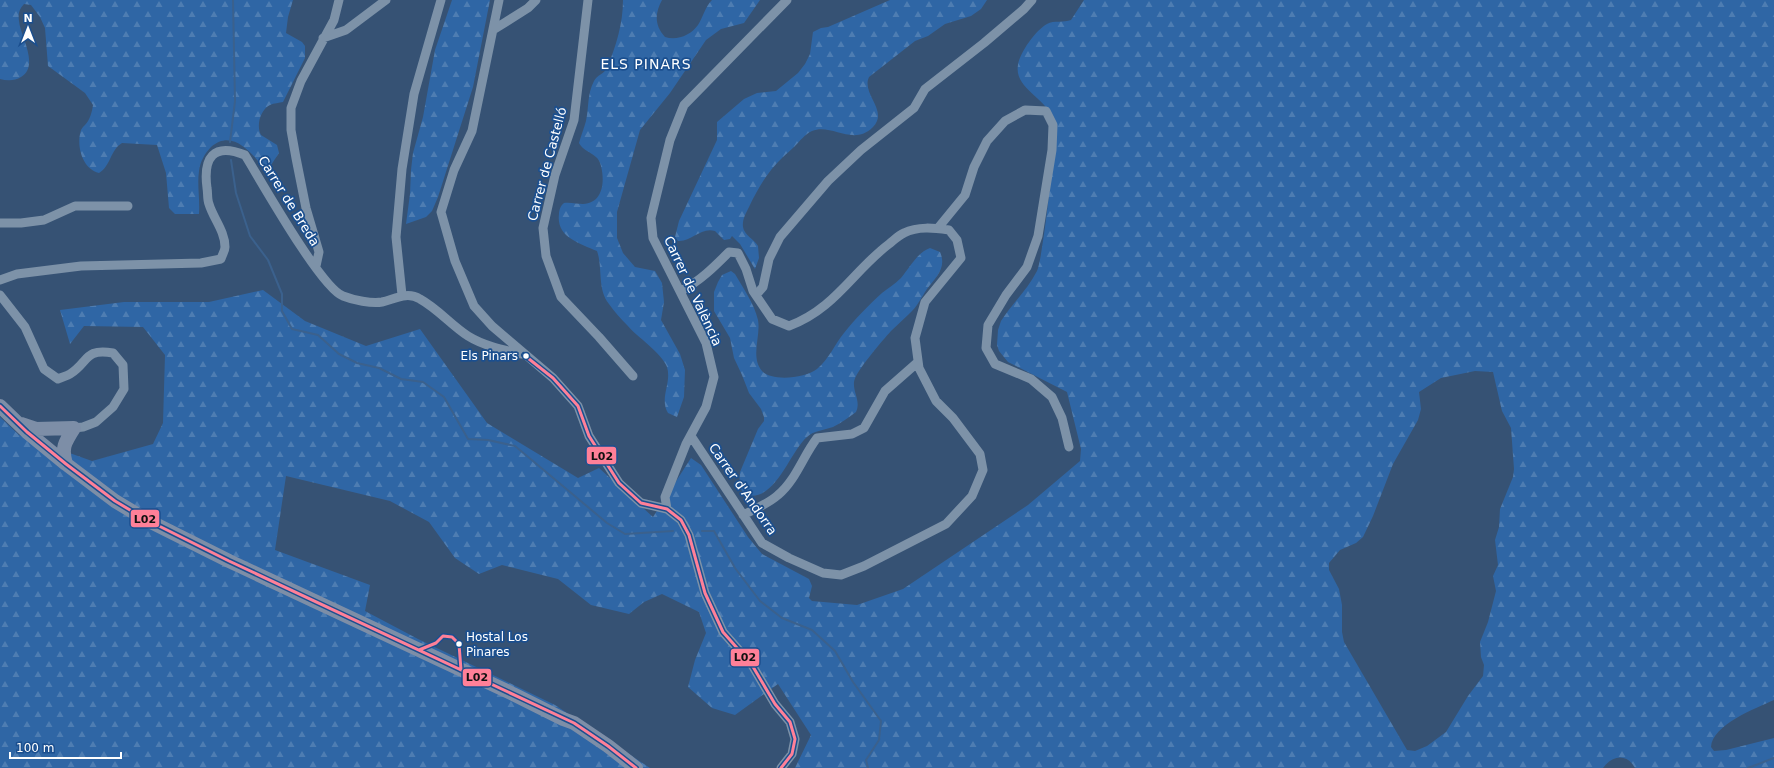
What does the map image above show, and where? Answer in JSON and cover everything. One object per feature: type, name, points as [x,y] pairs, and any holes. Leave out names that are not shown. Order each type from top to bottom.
[{"type":"main road","points":[[0,406],[27,432],[115,501],[169,532],[584,728],[622,755],[636,768]]},
{"type":"main road","points":[[19,423],[36,429],[74,428]]},
{"type":"main road","points":[[66,464],[63,454],[65,442],[74,428]]},
{"type":"main road","points":[[563,719],[624,768]]},
{"type":"street","points":[[316,266],[319,252],[306,208],[296,158],[291,130],[291,108],[301,81],[334,20],[339,0]]},
{"type":"street","points":[[323,38],[346,30],[386,0]]},
{"type":"street","points":[[441,0],[414,94],[402,169],[396,237],[402,295],[419,298],[468,336],[500,349],[524,354]]},
{"type":"street","points":[[499,0],[472,131],[454,170],[441,212],[455,260],[474,306],[492,326],[553,378],[578,406],[589,436],[619,483],[641,503],[667,509],[681,520],[689,536],[705,593],[723,632],[752,665],[775,704],[790,722],[795,739],[792,754],[781,768]]},
{"type":"street","points":[[493,30],[528,8],[536,0]]},
{"type":"street","name":"Carrer de Castelló","points":[[588,0],[574,120],[555,175],[543,228],[546,256],[561,297],[633,376]]},
{"type":"street","name":"Carrer de València","points":[[667,509],[664,497],[691,436],[706,407],[714,377],[706,343],[653,238],[652,218],[670,140],[684,105],[787,0]]},
{"type":"street","points":[[756,295],[763,287],[769,259],[780,237],[828,181],[861,150],[914,108],[924,89],[995,33],[1024,9],[1032,0]]},
{"type":"street","points":[[681,291],[706,275],[729,252],[738,253],[756,295],[772,318],[789,326],[806,320],[836,297],[875,254],[904,232],[930,227],[938,228],[965,195],[974,166],[987,141],[1005,121],[1025,110],[1046,112],[1053,125],[1052,150],[1038,236],[1027,267],[1006,295],[988,326],[986,348],[995,364],[1032,379],[1052,397],[1062,418],[1069,447]]},
{"type":"street","name":"Carrer de Breda","points":[[0,280],[17,274],[81,266],[201,263],[221,259],[225,248],[221,228],[209,204],[205,176],[208,159],[217,151],[232,150],[245,155],[327,282],[342,296],[361,301],[381,302],[402,295]]},
{"type":"street","points":[[0,223],[21,223],[44,220],[75,206],[128,206]]},
{"type":"street","name":"Carrer d'Andorra","points":[[691,436],[762,543],[789,558],[823,573],[841,575],[896,551],[946,524],[972,496],[983,470],[980,454],[953,418],[936,401],[919,368],[915,338],[924,302],[961,258],[957,240],[949,230],[938,228]]},
{"type":"street","points":[[0,295],[26,327],[44,368],[58,379],[71,374],[90,354],[104,351],[113,353],[123,365],[124,389],[113,407],[96,422],[83,427],[74,428]]},
{"type":"street","points":[[743,515],[779,495],[797,471],[808,450],[817,438],[852,434],[864,428],[885,391],[918,362]]},
{"type":"green space","points":[[0,0],[293,0],[288,17],[286,33],[302,42],[305,46],[305,58],[283,102],[272,104],[267,107],[261,114],[259,123],[261,135],[277,145],[279,153],[269,168],[265,169],[248,150],[234,142],[227,140],[219,142],[211,147],[200,164],[198,176],[199,214],[175,214],[169,208],[166,173],[157,145],[122,143],[115,150],[103,170],[99,173],[93,171],[88,167],[82,156],[79,142],[81,130],[87,123],[93,105],[85,93],[48,66],[45,28],[40,17],[31,5],[24,4],[20,10],[19,16],[20,27],[28,50],[29,66],[21,77],[14,80],[0,79]]},
{"type":"green space","points":[[452,0],[490,0],[473,87],[438,197],[432,211],[426,217],[406,224],[413,153],[423,117],[435,50]]},
{"type":"green space","points":[[623,0],[662,0],[657,14],[657,23],[659,28],[665,37],[679,38],[695,29],[712,0],[760,0],[744,23],[721,29],[706,40],[670,93],[640,130],[617,212],[617,238],[623,253],[635,267],[655,271],[662,283],[664,302],[661,320],[680,354],[685,370],[684,397],[677,417],[668,413],[666,407],[665,396],[668,373],[664,362],[655,351],[631,330],[605,298],[597,251],[570,238],[565,234],[559,222],[559,211],[564,203],[590,203],[599,196],[601,191],[603,179],[600,162],[579,143],[586,121],[589,96],[592,86],[595,79],[607,68],[616,43],[622,18]]},
{"type":"green space","points":[[890,0],[987,0],[981,9],[971,16],[945,24],[928,36],[915,41],[869,77],[868,90],[877,109],[878,115],[877,121],[873,127],[865,133],[858,135],[850,135],[820,129],[809,132],[778,162],[756,193],[743,222],[745,232],[758,246],[759,258],[755,269],[740,244],[732,236],[730,239],[724,240],[715,231],[710,230],[683,241],[678,241],[675,237],[679,221],[717,140],[717,122],[744,99],[757,93],[776,91],[798,73],[810,54],[813,32]]},
{"type":"green space","points":[[1084,0],[1774,0],[1774,700],[1736,718],[1719,732],[1713,739],[1711,747],[1714,751],[1726,750],[1774,738],[1774,768],[1635,768],[1632,763],[1624,758],[1615,758],[1603,768],[795,768],[811,735],[778,684],[735,715],[712,708],[688,687],[695,660],[706,633],[699,612],[662,594],[644,602],[629,614],[591,605],[558,579],[502,565],[479,574],[455,558],[429,522],[390,501],[286,476],[275,550],[370,585],[365,611],[418,639],[555,705],[650,768],[0,768],[0,417],[19,435],[92,461],[153,444],[163,423],[165,355],[143,327],[84,326],[70,344],[60,310],[124,302],[209,302],[263,290],[305,321],[366,346],[420,329],[487,423],[578,478],[599,468],[653,517],[691,458],[701,465],[748,537],[762,554],[809,579],[812,586],[809,598],[812,601],[857,605],[903,589],[1028,505],[1080,461],[1081,449],[1067,392],[1008,362],[999,351],[997,345],[998,330],[1001,321],[1037,271],[1043,243],[1052,168],[1053,118],[1049,111],[1021,80],[1018,73],[1018,65],[1025,48],[1038,31],[1050,23],[1071,20]],"holes":[[[1475,371],[1493,372],[1502,411],[1511,428],[1514,469],[1513,477],[1500,509],[1499,527],[1495,540],[1498,565],[1493,576],[1496,591],[1488,622],[1480,642],[1481,657],[1484,665],[1483,676],[1468,696],[1446,732],[1427,746],[1415,751],[1407,750],[1344,642],[1342,632],[1342,605],[1339,589],[1329,570],[1329,563],[1340,550],[1356,543],[1363,537],[1373,516],[1393,464],[1418,420],[1421,409],[1419,392],[1441,378]]]},
{"type":"green space","points":[[930,248],[940,252],[942,263],[940,272],[919,302],[891,331],[859,371],[854,382],[858,404],[856,412],[833,427],[809,435],[801,444],[773,485],[764,492],[755,496],[744,494],[739,486],[740,472],[758,429],[764,421],[764,417],[761,409],[749,393],[734,358],[730,338],[714,311],[714,292],[722,275],[731,271],[735,274],[754,308],[759,326],[756,353],[762,371],[773,377],[789,378],[805,375],[817,369],[857,317],[882,293],[901,278],[921,253]]},
{"type":"waterway","points":[[230,142],[235,101],[233,0]]},
{"type":"waterway","points":[[231,160],[236,193],[250,236],[268,260],[282,294],[282,311],[292,329],[318,335],[339,354],[357,363],[379,368],[401,379],[423,382],[444,397],[468,439],[488,440],[515,446],[607,523],[625,534],[673,531]]},
{"type":"waterway","points":[[702,531],[714,531],[735,568],[760,601],[782,618],[812,630],[835,651],[853,682],[881,721],[879,740],[866,760],[868,768]]},
{"type":"waterway","points":[[1748,768],[1774,758]]},
{"type":"transit line","name":"L02","points":[[524,355],[553,378],[578,406],[589,436],[619,483],[641,503],[667,509],[681,520],[689,535],[705,593],[723,632],[752,665],[775,704],[790,722],[795,739],[792,754],[781,768]]},
{"type":"transit line","name":"L02","points":[[0,406],[27,432],[66,464],[115,501],[145,519],[229,561],[574,723],[608,746],[636,768]]},
{"type":"transit line","name":"L02","points":[[419,650],[436,643],[443,636],[452,637],[459,644],[461,670]]},
{"type":"place","name":"Els Pinars","points":[[526,356]]},
{"type":"place","name":"Hostal Los Pinares","points":[[459,644]]},
{"type":"district","name":"ELS PINARS","points":[[646,64]]}]
